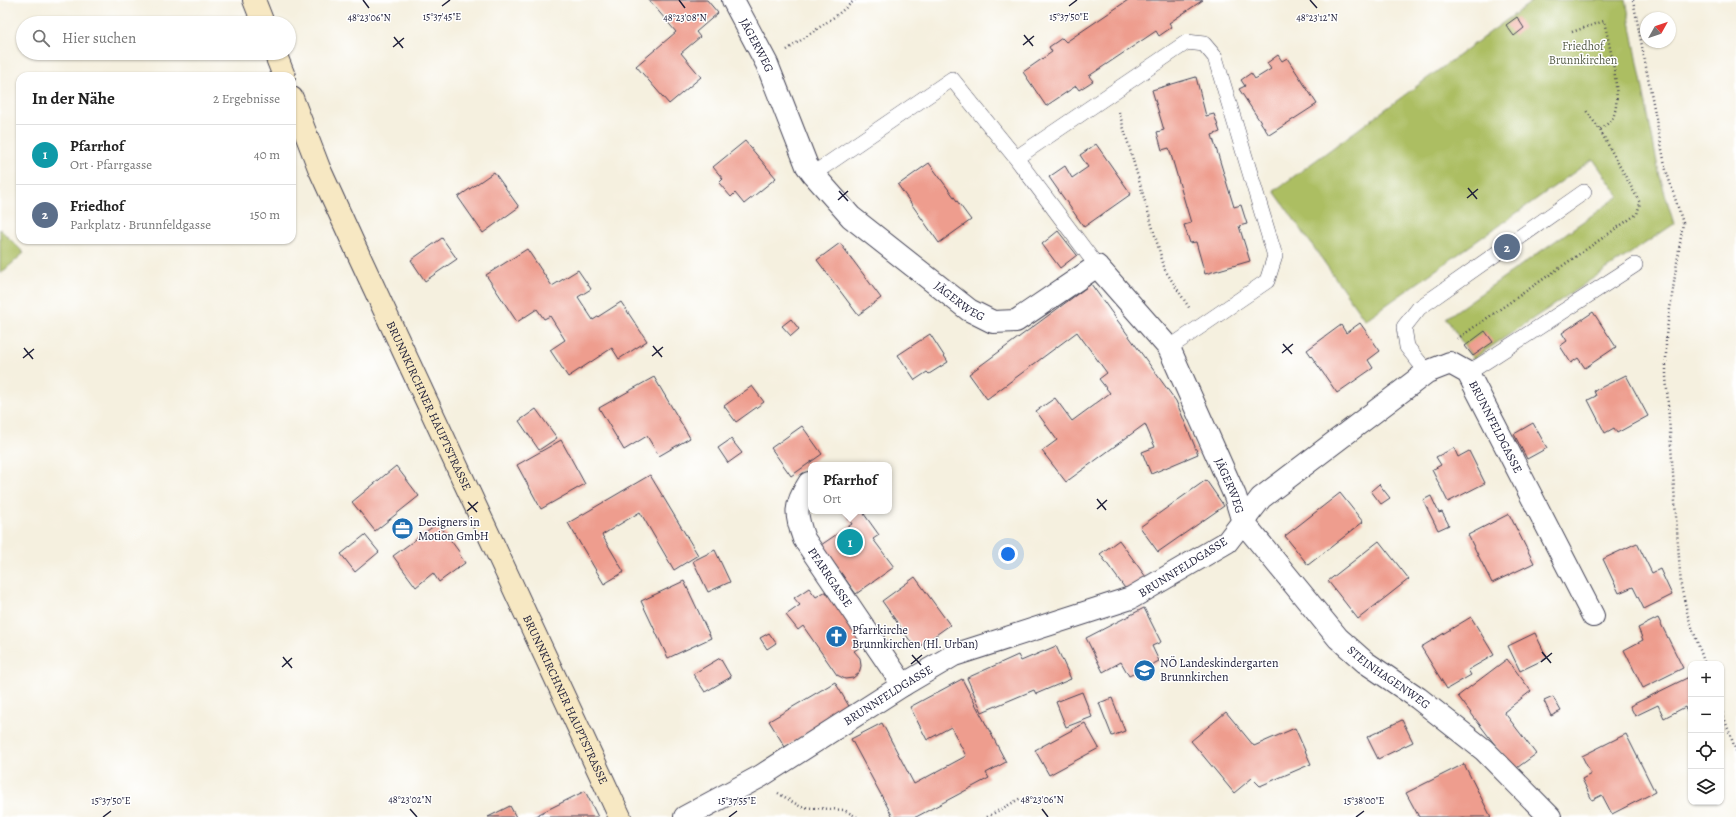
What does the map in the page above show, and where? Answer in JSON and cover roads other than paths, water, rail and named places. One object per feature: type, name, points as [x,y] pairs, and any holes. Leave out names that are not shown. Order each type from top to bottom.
[{"type":"main road","points":[[254,0],[260,16]]},
{"type":"main road","points":[[278,60],[282,72]]},
{"type":"main road","name":"BRUNNKIRCHNER HAUPTSTRASSE","points":[[296,108],[319,168],[620,817]]},
{"type":"street","name":"JÄGERWEG","points":[[733,0],[767,64],[807,166],[813,174],[851,217],[969,310],[993,322],[1016,322],[1097,266],[1169,348],[1235,496],[1243,522]]},
{"type":"street","name":"BRUNNFELDGASSE","points":[[685,817],[760,776],[903,685],[954,655],[1131,598],[1227,542],[1261,498],[1427,372],[1450,363],[1468,373],[1593,616]]},
{"type":"street","name":"PFARRGASSE","points":[[808,484],[798,499],[798,521],[804,539],[903,685]]},
{"type":"street","name":"STEINHAGENWEG","points":[[1243,522],[1338,638],[1366,662],[1418,698],[1484,750],[1550,817]]},
{"type":"lane","points":[[1016,158],[1187,42],[1204,44],[1215,58],[1275,256],[1267,281],[1169,348]]},
{"type":"lane","points":[[813,174],[952,79],[1016,158],[1097,266]]},
{"type":"lane","points":[[1427,372],[1408,347],[1404,327],[1419,308],[1584,192]]},
{"type":"lane","points":[[1468,373],[1635,265]]},
{"type":"place","name":"Friedhof","points":[[1507,247]]},
{"type":"place","name":"Designers in Motion GmbH","points":[[402,529]]},
{"type":"place","name":"Pfarrhof","points":[[850,542]]},
{"type":"place","name":"Pfarrkirche Brunnkirchen (Hl. Urban)","points":[[836,637]]},
{"type":"place","name":"NÖ Landeskindergarten Brunnkirchen","points":[[1145,670]]},
{"type":"park label","name":"Friedhof Brunnkirchen","points":[[1583,53]]}]
